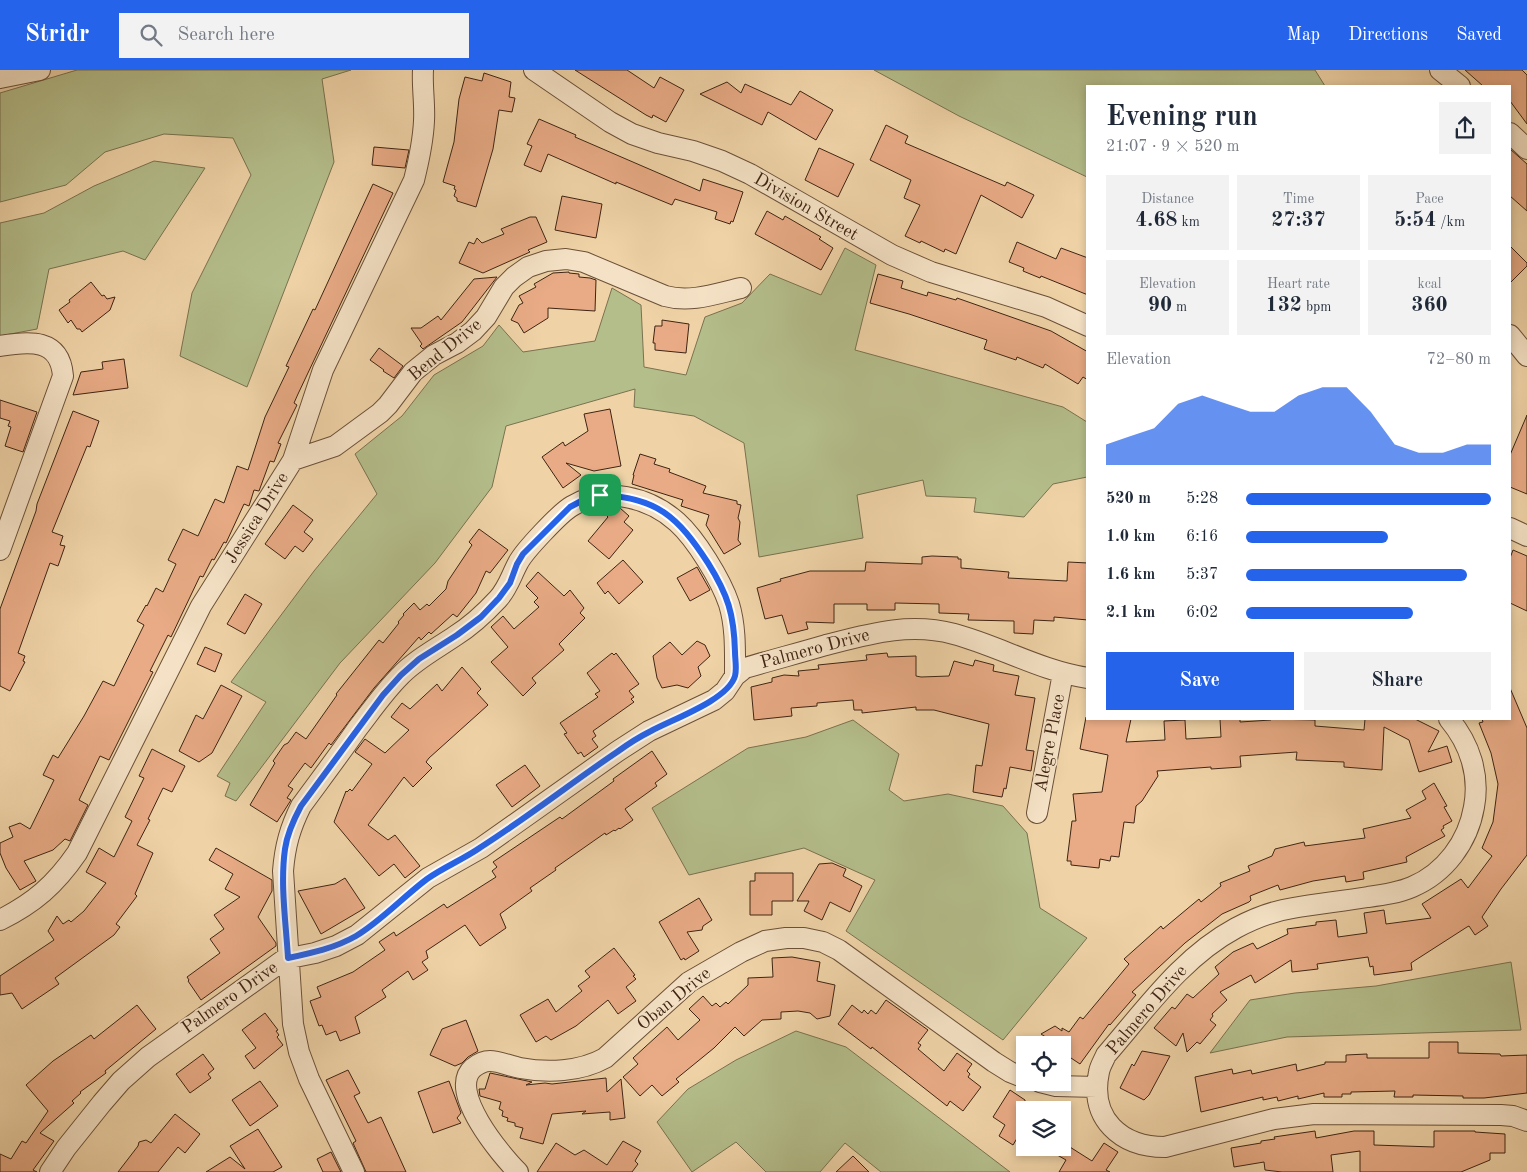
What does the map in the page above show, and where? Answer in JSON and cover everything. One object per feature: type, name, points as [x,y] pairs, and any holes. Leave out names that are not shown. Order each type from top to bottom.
[{"type":"street","points":[[0,78],[40,70]]},
{"type":"street","name":"Jessica Drive","points":[[0,920],[24,908],[42,894],[62,874],[77,853],[201,606],[293,460],[323,370],[414,180],[421,150],[424,120],[423,70]]},
{"type":"street","name":"Division Street","points":[[534,70],[610,122],[632,134],[658,143],[693,151],[722,161],[750,174],[892,255],[931,272],[1046,307],[1086,325]]},
{"type":"street","points":[[1440,70],[1459,85]]},
{"type":"street","points":[[1511,134],[1527,149]]},
{"type":"street","name":"Bend Drive","points":[[293,460],[336,446],[380,413],[413,372],[434,355],[457,343],[473,331],[486,317],[504,287],[528,267],[546,261],[566,259],[584,262],[676,299],[689,300],[741,288]]},
{"type":"street","points":[[1511,336],[1527,356]]},
{"type":"street","points":[[0,346],[38,343],[48,347],[57,355],[62,365],[63,376],[0,550]]},
{"type":"street","points":[[354,1172],[309,1079],[299,1052],[293,1024],[284,863],[285,848],[292,825],[301,806],[383,695],[419,659],[481,617],[510,583],[523,554],[570,507],[585,499],[600,495],[620,496],[642,501],[660,509],[691,536],[721,584],[729,605],[734,626],[735,676]]},
{"type":"street","points":[[1511,528],[1527,536]]},
{"type":"street","name":"Palmero Drive","points":[[50,1172],[66,1148],[102,1103],[121,1081],[148,1057],[288,958],[315,953],[336,946],[357,935],[428,878],[481,848],[618,751],[650,731],[714,700],[725,691],[735,676],[745,668],[878,632],[900,628],[928,629],[954,634],[1063,672],[1086,678]]},
{"type":"street","name":"Alegre Place","points":[[1037,813],[1063,672]]},
{"type":"street","name":"Palmero Drive","points":[[1450,720],[1463,738],[1471,757],[1475,775],[1476,797],[1469,828],[1462,843],[1448,862],[1430,878],[1412,887],[1394,893],[1290,908],[1253,920],[1210,944],[1183,966],[1106,1055],[1099,1071],[1097,1087],[1100,1106],[1107,1121],[1118,1134],[1132,1142],[1148,1147],[1164,1147],[1274,1119],[1314,1114],[1501,1115],[1513,1116],[1527,1121]]},
{"type":"street","name":"Oban Drive","points":[[518,1172],[503,1158],[487,1136],[474,1113],[466,1091],[466,1080],[470,1071],[478,1064],[491,1061],[519,1068],[541,1070],[568,1069],[594,1064],[605,1058],[690,982],[741,952],[766,941],[804,938],[823,942],[839,950],[994,1062],[1016,1074]]},
{"type":"street","points":[[1071,1086],[1097,1087]]},
{"type":"green space","points":[[77,70],[351,70],[322,79],[334,162],[247,387],[180,356],[192,293],[251,175],[233,138],[164,134],[105,152],[66,185],[0,202],[0,93]]},
{"type":"green space","points":[[874,70],[1315,70],[1324,85],[1086,85],[1086,177],[959,116]]},
{"type":"green space","points":[[154,161],[205,168],[145,260],[123,251],[49,269],[37,329],[0,336],[0,223],[44,213],[94,186]]},
{"type":"green space","points":[[845,248],[876,265],[855,350],[1063,407],[1086,421],[1086,477],[1053,484],[1024,517],[974,512],[976,498],[926,496],[923,480],[857,495],[863,538],[759,557],[744,443],[694,416],[634,407],[635,389],[506,426],[492,487],[435,563],[340,663],[236,801],[225,796],[230,783],[217,776],[266,702],[231,682],[314,571],[377,494],[355,454],[402,416],[434,375],[483,346],[499,325],[523,352],[595,341],[612,288],[641,305],[644,367],[686,375],[705,317],[742,303],[770,274],[821,295]]},
{"type":"green space","points":[[853,720],[899,754],[889,790],[904,801],[948,794],[1003,806],[1027,833],[1040,908],[1087,938],[1003,1040],[846,931],[875,880],[804,848],[689,875],[652,808],[748,748],[806,737]]},
{"type":"green space","points":[[1511,962],[1521,1030],[1287,1037],[1210,1053],[1250,1000],[1295,993],[1376,986]]},
{"type":"green space","points":[[796,1031],[846,1047],[1010,1172],[881,1172],[845,1143],[820,1172],[766,1172],[736,1142],[692,1172],[657,1122],[688,1089],[736,1060]]},
{"type":"building","points":[[575,70],[627,70],[654,88],[660,77],[684,90],[666,122],[653,115],[652,118],[646,115]]},
{"type":"building","points":[[1465,70],[1522,70],[1527,75],[1527,124],[1511,102],[1511,85],[1482,85]]},
{"type":"building","points":[[484,73],[511,82],[509,97],[515,98],[512,112],[499,110],[493,149],[476,207],[457,201],[457,198],[454,196],[455,186],[443,182],[454,142],[459,99],[465,77],[482,81]]},
{"type":"building","points":[[727,82],[741,93],[745,84],[791,105],[800,91],[833,110],[816,140],[768,112],[762,125],[700,94]]},
{"type":"building","points":[[539,119],[576,135],[575,137],[700,191],[703,179],[743,192],[733,222],[731,221],[730,224],[715,219],[717,212],[675,199],[672,205],[616,182],[616,184],[548,154],[541,172],[524,165],[532,146],[527,144]]},
{"type":"building","points":[[886,125],[908,136],[905,143],[1005,186],[1007,182],[1034,195],[1022,218],[981,195],[956,254],[945,249],[944,252],[905,236],[920,205],[904,198],[911,180],[870,160]]},
{"type":"building","points":[[374,147],[409,150],[405,168],[372,165]]},
{"type":"building","points":[[819,148],[854,164],[838,197],[805,180]]},
{"type":"building","points":[[1511,150],[1527,164],[1527,211],[1511,197]]},
{"type":"building","points":[[373,184],[393,193],[294,403],[297,405],[278,443],[281,444],[274,462],[270,461],[259,491],[254,490],[249,506],[244,504],[226,543],[224,542],[214,560],[212,559],[203,577],[200,576],[171,637],[168,635],[150,671],[153,672],[109,760],[100,756],[79,800],[88,805],[70,841],[65,839],[53,850],[24,861],[36,881],[20,890],[6,868],[0,853],[0,843],[13,837],[9,827],[20,823],[30,829],[54,780],[43,775],[53,755],[58,758],[103,681],[114,686],[144,625],[137,621],[156,588],[163,592],[176,564],[168,560],[183,529],[198,536],[215,499],[224,503],[237,466],[248,470],[265,417],[289,367],[286,366],[313,309],[315,310]]},
{"type":"building","points":[[562,196],[602,204],[596,238],[555,230]]},
{"type":"building","points":[[767,211],[783,220],[785,216],[821,237],[819,239],[833,248],[821,270],[755,234]]},
{"type":"building","points":[[530,217],[536,217],[547,242],[528,250],[530,252],[483,273],[459,263],[469,242],[474,244],[477,238],[482,243],[504,234],[501,229]]},
{"type":"building","points":[[1017,242],[1056,259],[1061,248],[1086,257],[1086,294],[1041,276],[1040,278],[1023,271],[1024,268],[1009,262]]},
{"type":"building","points":[[1511,247],[1527,263],[1527,266],[1511,282]]},
{"type":"building","points":[[569,272],[579,274],[579,277],[596,280],[595,311],[548,308],[548,318],[524,333],[518,323],[511,320],[519,305],[523,303],[519,296],[536,287],[534,284],[553,273]]},
{"type":"building","points":[[878,274],[903,281],[901,288],[927,296],[928,292],[956,300],[957,298],[1051,331],[1086,351],[1086,379],[1083,377],[1078,384],[1045,364],[1043,368],[1017,357],[1016,360],[984,349],[987,340],[870,303]]},
{"type":"building","points":[[497,277],[462,322],[423,349],[420,346],[422,344],[411,328],[421,328],[438,316],[441,320],[474,279]]},
{"type":"building","points":[[91,282],[102,296],[104,295],[107,299],[115,297],[110,310],[82,332],[80,329],[77,329],[71,320],[68,323],[59,310]]},
{"type":"building","points":[[662,320],[689,324],[686,353],[655,350],[655,343],[653,343],[655,326],[662,326]]},
{"type":"building","points":[[379,348],[403,366],[394,378],[370,360]]},
{"type":"building","points":[[124,359],[128,388],[73,395],[81,372],[103,369],[102,362]]},
{"type":"building","points":[[0,400],[37,412],[23,452],[5,446],[11,427],[8,426],[10,421],[0,418]]},
{"type":"building","points":[[610,409],[621,466],[594,471],[566,463],[581,475],[563,488],[542,457],[563,442],[565,446],[588,431],[584,414]]},
{"type":"building","points":[[73,411],[99,421],[90,447],[87,446],[52,532],[63,536],[60,545],[65,546],[58,566],[50,563],[18,653],[25,656],[23,661],[25,662],[10,691],[0,686],[0,609],[37,504]]},
{"type":"building","points":[[1527,415],[1527,494],[1511,487],[1511,453]]},
{"type":"building","points":[[640,454],[656,459],[654,464],[670,469],[669,472],[706,486],[703,493],[737,501],[737,504],[741,505],[738,518],[740,522],[738,540],[741,544],[724,554],[706,525],[709,515],[681,506],[683,500],[632,484]]},
{"type":"building","points":[[293,505],[313,520],[304,532],[313,539],[303,552],[295,546],[285,559],[265,544]]},
{"type":"building","points":[[612,508],[620,508],[629,516],[624,522],[633,530],[609,559],[588,541],[608,517],[606,515]]},
{"type":"building","points":[[479,529],[508,550],[490,573],[486,571],[476,593],[457,617],[453,614],[431,634],[429,632],[421,640],[419,637],[374,688],[311,768],[305,763],[288,786],[293,789],[287,798],[291,800],[277,822],[250,805],[275,763],[273,761],[284,745],[288,743],[296,732],[306,739],[336,694],[379,640],[383,643],[399,623],[403,614],[414,603],[420,610],[427,604],[429,606],[446,589],[448,581],[472,545],[469,542]]},
{"type":"building","points":[[1513,550],[1527,556],[1527,611],[1511,603],[1511,555]]},
{"type":"building","points":[[922,557],[958,557],[958,559],[961,559],[961,568],[1009,572],[1008,578],[1067,581],[1068,562],[1086,563],[1086,620],[1054,617],[1054,621],[1034,620],[1033,634],[1014,633],[1014,621],[968,620],[969,614],[939,613],[939,604],[895,603],[895,610],[867,610],[867,604],[834,604],[834,623],[806,622],[808,629],[788,634],[782,615],[765,619],[757,588],[781,581],[780,579],[810,571],[865,571],[866,562],[922,564]]},
{"type":"building","points":[[623,560],[643,582],[619,604],[608,591],[605,594],[597,583]]},
{"type":"building","points":[[697,567],[710,590],[690,601],[677,578]]},
{"type":"building","points":[[538,572],[564,596],[570,590],[584,608],[580,613],[585,618],[559,644],[564,650],[532,678],[536,683],[523,696],[491,662],[508,647],[491,627],[503,616],[514,629],[539,607],[534,602],[538,598],[526,586]]},
{"type":"building","points":[[245,594],[262,604],[245,634],[227,624]]},
{"type":"building","points":[[697,641],[705,645],[710,656],[698,667],[701,676],[688,688],[677,685],[662,688],[657,678],[653,656],[670,642],[682,655]]},
{"type":"building","points":[[205,647],[222,654],[215,672],[197,664]]},
{"type":"building","points":[[612,653],[614,655],[616,653],[639,684],[629,691],[634,697],[631,699],[634,702],[593,731],[596,736],[592,739],[598,747],[584,757],[581,752],[578,754],[564,734],[567,733],[560,723],[598,697],[595,694],[600,691],[587,673]]},
{"type":"building","points":[[887,653],[888,657],[916,656],[916,676],[921,677],[949,676],[954,661],[973,666],[975,660],[994,665],[993,671],[1019,676],[1015,695],[1035,698],[1026,750],[1034,751],[1031,771],[1010,767],[1006,789],[1004,788],[1002,797],[973,792],[976,765],[982,766],[989,724],[934,710],[916,710],[916,707],[862,713],[862,710],[854,710],[853,700],[817,703],[817,706],[791,708],[792,716],[754,720],[751,687],[772,682],[772,678],[784,675],[799,676],[798,671],[819,669],[818,665],[867,660],[866,655]]},
{"type":"building","points":[[462,667],[481,689],[477,693],[488,705],[429,758],[426,762],[432,768],[413,787],[404,777],[368,825],[388,840],[395,835],[420,866],[405,878],[394,864],[379,876],[334,822],[346,791],[350,789],[352,791],[372,764],[355,752],[365,739],[385,753],[409,730],[391,717],[402,703],[410,709],[437,684],[442,691]]},
{"type":"building","points":[[221,685],[242,696],[212,753],[199,762],[179,751],[196,715],[203,719]]},
{"type":"building","points":[[1511,690],[1527,728],[1527,855],[1482,917],[1488,926],[1475,935],[1469,926],[1467,927],[1411,963],[1412,970],[1374,975],[1373,966],[1370,967],[1368,957],[1317,964],[1318,969],[1292,972],[1291,960],[1255,983],[1251,975],[1220,992],[1227,1000],[1212,1014],[1213,1016],[1210,1020],[1216,1025],[1200,1044],[1197,1042],[1187,1052],[1183,1033],[1176,1046],[1154,1028],[1172,1007],[1175,1009],[1187,994],[1193,998],[1219,974],[1215,967],[1233,952],[1253,943],[1257,949],[1288,934],[1287,929],[1316,925],[1316,922],[1336,920],[1338,937],[1367,933],[1364,913],[1384,910],[1386,924],[1431,918],[1422,904],[1461,879],[1468,888],[1492,856],[1482,848],[1493,822],[1498,784],[1491,753],[1479,723],[1483,722],[1482,720],[1511,720]]},
{"type":"building","points":[[1086,717],[1086,720],[1131,720],[1126,742],[1165,740],[1164,721],[1185,720],[1186,739],[1221,737],[1220,720],[1240,720],[1240,722],[1315,720],[1315,726],[1364,730],[1365,720],[1417,720],[1439,731],[1428,752],[1447,746],[1452,762],[1419,772],[1409,740],[1384,727],[1382,770],[1344,767],[1344,762],[1296,760],[1297,752],[1240,756],[1241,767],[1157,771],[1158,776],[1142,801],[1136,806],[1134,823],[1124,822],[1119,857],[1111,856],[1110,861],[1100,859],[1099,868],[1071,865],[1071,861],[1067,861],[1072,821],[1076,821],[1073,794],[1102,792],[1108,755],[1080,749]]},
{"type":"building","points":[[152,749],[185,766],[172,792],[163,788],[137,845],[153,853],[135,894],[137,896],[116,924],[120,927],[114,935],[55,978],[59,984],[22,1009],[12,993],[0,995],[0,976],[54,940],[48,931],[57,916],[63,924],[69,920],[71,922],[84,911],[106,883],[86,872],[99,848],[114,857],[132,821],[125,817],[144,778],[139,776]]},
{"type":"building","points":[[652,751],[667,774],[655,783],[657,786],[625,809],[633,820],[620,829],[606,835],[605,833],[530,888],[532,891],[500,914],[506,928],[480,946],[465,925],[426,951],[428,958],[422,962],[428,970],[413,980],[408,971],[382,990],[386,997],[355,1017],[360,1033],[340,1041],[336,1031],[326,1035],[322,1025],[319,1026],[310,1001],[321,997],[317,987],[353,972],[385,950],[379,942],[394,932],[396,936],[444,904],[447,908],[496,877],[492,871],[497,867],[493,862],[560,817],[562,819]]},
{"type":"building","points":[[525,765],[540,786],[512,807],[496,785]]},
{"type":"building","points":[[1434,783],[1447,806],[1444,807],[1452,821],[1443,826],[1444,828],[1441,830],[1445,836],[1406,857],[1407,862],[1363,872],[1364,879],[1346,882],[1345,876],[1313,881],[1280,890],[1278,885],[1250,896],[1251,900],[1249,902],[1222,914],[1185,943],[1132,992],[1136,995],[1109,1024],[1080,1064],[1071,1058],[1071,1036],[1044,1036],[1041,1034],[1055,1026],[1062,1031],[1062,1028],[1069,1032],[1080,1017],[1083,1019],[1129,964],[1124,959],[1161,926],[1163,929],[1199,899],[1201,902],[1221,886],[1220,883],[1250,871],[1248,866],[1272,856],[1275,849],[1304,842],[1305,846],[1365,838],[1363,829],[1411,818],[1406,810],[1426,799],[1422,791]]},
{"type":"building","points":[[216,848],[272,880],[272,891],[258,917],[276,943],[276,946],[201,1000],[187,977],[220,953],[210,939],[224,929],[214,915],[240,897],[225,889],[233,874],[209,860]]},
{"type":"building","points":[[832,863],[846,869],[843,876],[862,886],[850,912],[830,902],[822,920],[804,911],[809,901],[797,901],[819,864]]},
{"type":"building","points":[[755,873],[793,873],[793,901],[772,901],[772,915],[750,915],[750,881],[755,881]]},
{"type":"building","points":[[345,878],[365,908],[321,934],[298,891],[335,884]]},
{"type":"building","points":[[699,898],[712,920],[703,926],[702,930],[687,932],[699,951],[685,960],[684,958],[681,960],[659,922]]},
{"type":"building","points":[[614,948],[635,975],[633,976],[636,979],[626,987],[636,1001],[618,1014],[608,1000],[576,1026],[551,1040],[546,1036],[536,1042],[520,1015],[548,999],[556,1012],[582,991],[578,986],[590,977],[585,971]]},
{"type":"building","points":[[792,957],[820,962],[817,981],[835,985],[830,1016],[817,1019],[810,1013],[798,1011],[781,1012],[781,1019],[762,1020],[744,1036],[735,1027],[714,1048],[676,1079],[679,1082],[662,1096],[652,1085],[640,1096],[623,1077],[638,1064],[633,1058],[667,1027],[678,1040],[700,1020],[689,1009],[703,996],[712,1006],[716,1003],[720,1007],[726,1002],[728,1004],[748,985],[748,978],[773,977],[772,958]]},
{"type":"building","points":[[886,1000],[928,1030],[918,1043],[921,1045],[918,1049],[944,1071],[957,1053],[972,1064],[967,1071],[970,1074],[968,1077],[981,1087],[963,1111],[950,1101],[947,1106],[872,1047],[871,1049],[838,1024],[852,1005],[862,1013],[864,1010],[868,1014],[871,1010],[876,1014]]},
{"type":"building","points":[[137,1005],[156,1029],[105,1071],[106,1073],[80,1092],[72,1101],[74,1103],[40,1133],[54,1141],[33,1170],[37,1172],[0,1172],[0,1154],[11,1159],[22,1141],[26,1143],[48,1111],[26,1085],[53,1061],[91,1035],[94,1039]]},
{"type":"building","points":[[265,1013],[278,1030],[276,1031],[279,1035],[277,1037],[283,1045],[254,1069],[245,1056],[256,1048],[242,1030]]},
{"type":"building","points":[[466,1020],[478,1051],[455,1066],[430,1055],[442,1029]]},
{"type":"building","points":[[1429,1042],[1458,1042],[1458,1053],[1500,1054],[1501,1056],[1527,1055],[1527,1093],[1484,1098],[1463,1098],[1463,1096],[1413,1095],[1413,1097],[1394,1097],[1395,1091],[1351,1092],[1351,1094],[1342,1094],[1342,1097],[1324,1097],[1324,1093],[1278,1101],[1277,1097],[1263,1100],[1263,1097],[1201,1112],[1195,1077],[1232,1069],[1233,1074],[1251,1070],[1252,1074],[1296,1064],[1297,1071],[1325,1064],[1325,1062],[1346,1062],[1346,1055],[1367,1054],[1367,1058],[1429,1058]]},
{"type":"building","points":[[1142,1051],[1170,1056],[1149,1095],[1144,1100],[1120,1088],[1132,1064],[1134,1066]]},
{"type":"building","points":[[203,1054],[214,1069],[208,1074],[211,1078],[190,1093],[176,1074]]},
{"type":"building","points":[[348,1070],[360,1093],[354,1096],[368,1123],[381,1117],[406,1172],[366,1172],[353,1143],[356,1141],[326,1080]]},
{"type":"building","points":[[490,1073],[532,1082],[526,1085],[606,1078],[607,1092],[621,1079],[625,1118],[610,1120],[610,1112],[582,1114],[586,1111],[552,1114],[543,1144],[520,1138],[523,1128],[515,1126],[515,1123],[507,1121],[508,1118],[502,1116],[503,1111],[499,1109],[501,1102],[480,1096],[479,1089],[485,1089]]},
{"type":"building","points":[[260,1081],[278,1106],[250,1126],[232,1100]]},
{"type":"building","points":[[449,1081],[461,1113],[457,1118],[461,1123],[433,1133],[418,1092]]},
{"type":"building","points":[[1010,1090],[1025,1100],[1016,1101],[1016,1140],[1013,1145],[999,1136],[1005,1125],[993,1117]]},
{"type":"building","points":[[175,1114],[200,1134],[185,1153],[178,1147],[158,1172],[118,1172],[139,1142],[146,1140],[151,1143]]},
{"type":"building","points":[[258,1129],[282,1167],[273,1172],[206,1172],[230,1157],[245,1169],[230,1146]]},
{"type":"building","points":[[1315,1131],[1316,1138],[1354,1131],[1374,1131],[1374,1145],[1434,1147],[1434,1131],[1475,1131],[1505,1134],[1505,1153],[1490,1153],[1490,1160],[1461,1172],[1360,1172],[1360,1151],[1331,1155],[1333,1172],[1265,1170],[1264,1162],[1234,1167],[1231,1148],[1261,1143],[1261,1141],[1275,1139],[1274,1137]]},
{"type":"building","points":[[623,1141],[641,1151],[635,1161],[638,1164],[632,1172],[537,1172],[556,1143],[575,1155],[584,1150],[607,1165]]},
{"type":"building","points":[[1104,1143],[1118,1152],[1106,1170],[1110,1172],[1059,1172],[1066,1160],[1059,1156],[1071,1156],[1071,1148],[1092,1161]]},
{"type":"building","points":[[331,1152],[341,1172],[323,1172],[317,1159]]},
{"type":"building","points":[[853,1156],[869,1172],[836,1172]]},
{"type":"route","points":[[600,495],[620,496],[642,501],[660,509],[691,536],[721,584],[734,626],[735,676],[725,691],[714,700],[650,731],[618,751],[481,848],[428,878],[357,935],[336,946],[315,953],[288,958],[283,871],[285,848],[292,825],[301,806],[383,695],[401,675],[419,659],[481,617],[510,583],[523,554],[562,514],[585,499],[600,495]]}]
